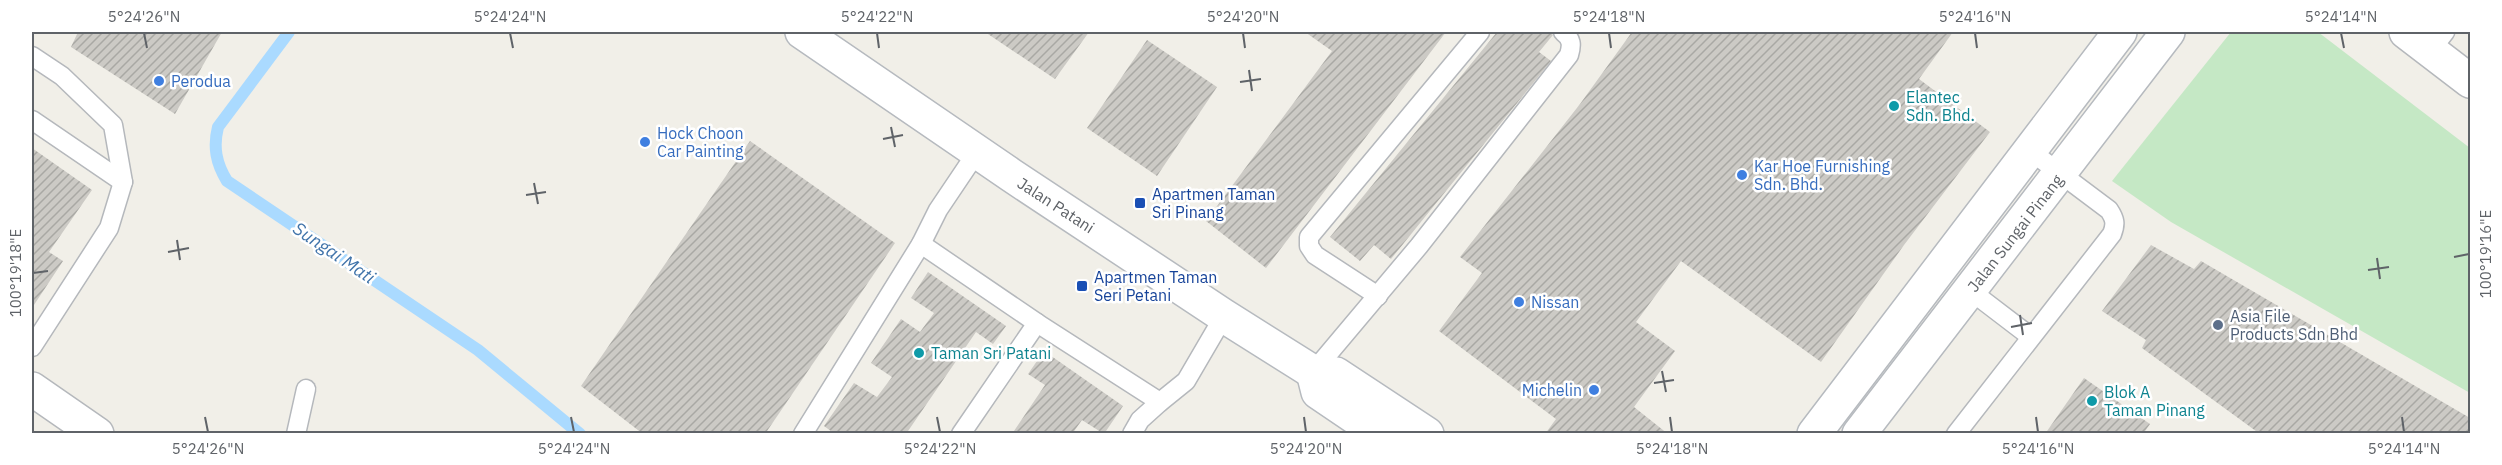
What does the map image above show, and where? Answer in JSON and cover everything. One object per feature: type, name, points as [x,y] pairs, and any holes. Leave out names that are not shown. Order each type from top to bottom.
[{"type":"main road","name":"Jalan Patani","points":[[802,32],[977,152],[1224,316],[1313,372],[1336,374],[1427,434]]},
{"type":"main road","points":[[1814,434],[2120,32]]},
{"type":"main road","name":"Jalan Sungai Pinang","points":[[1859,434],[2168,32]]},
{"type":"main road","points":[[2427,38],[2470,81]]},
{"type":"main road","points":[[1313,372],[1318,392],[1380,434]]},
{"type":"main road","points":[[32,389],[97,434]]},
{"type":"lane","points":[[1378,296],[1314,255],[1309,246],[1309,237],[1480,32]]},
{"type":"lane","points":[[1313,372],[1378,296],[1569,55],[1572,45],[1568,36],[1563,32]]},
{"type":"lane","points":[[32,56],[62,76],[113,125],[123,182],[109,228],[35,334]]},
{"type":"lane","points":[[32,120],[123,182]]},
{"type":"lane","points":[[1961,432],[2112,234],[2115,226],[2114,217],[2109,210],[2029,150]]},
{"type":"lane","points":[[803,434],[921,244],[938,210],[977,152]]},
{"type":"lane","points":[[921,244],[1037,323],[1160,402]]},
{"type":"lane","points":[[1973,288],[1976,295],[2031,338]]},
{"type":"lane","points":[[1131,434],[1140,420],[1186,381],[1224,316]]},
{"type":"lane","points":[[961,434],[1037,323]]},
{"type":"lane","points":[[296,434],[306,389]]},
{"type":"green space","points":[[2231,32],[2318,32],[2470,148],[2470,393],[2171,222],[2112,181]]},
{"type":"building","name":"Perodua","points":[[78,32],[222,32],[175,114],[71,47]]},
{"type":"building","points":[[985,32],[1089,32],[1055,79]]},
{"type":"building","points":[[1305,32],[1446,32],[1266,268],[1206,221],[1332,51]]},
{"type":"building","points":[[1497,32],[1549,32],[1553,35],[1539,52],[1551,61],[1391,259],[1374,245],[1360,261],[1330,237]]},
{"type":"building","points":[[1632,32],[1953,32],[1919,79],[1990,132],[1904,245],[1821,362],[1681,261],[1636,322],[1675,351],[1634,407],[1668,434],[1545,434],[1556,419],[1439,331],[1482,273],[1460,257],[1580,104]]},
{"type":"building","points":[[1147,40],[1217,87],[1157,176],[1087,128]]},
{"type":"building","points":[[750,141],[895,243],[765,434],[643,434],[581,386]]},
{"type":"building","points":[[32,148],[92,190],[49,252],[63,261],[32,308]]},
{"type":"building","name":"Asia File Products Sdn Bhd","points":[[2151,245],[2194,269],[2201,261],[2470,418],[2470,434],[2260,434],[2142,348],[2146,340],[2102,311]]},
{"type":"building","name":"Taman Sri Patani","points":[[928,272],[1006,326],[993,344],[976,332],[906,434],[835,434],[824,426],[854,383],[877,397],[892,377],[871,363],[901,319],[920,332],[934,313],[911,298]]},
{"type":"building","name":"Taman Sri Patani","points":[[1044,351],[1123,406],[1104,434],[1082,420],[1072,434],[1012,434],[1045,385],[1028,374]]},
{"type":"building","name":"Blok A Taman Pinang","points":[[2084,378],[2150,424],[2143,434],[2045,434]]},
{"type":"waterway","name":"Sungai Mati","points":[[289,32],[218,127],[216,155],[227,181],[478,350],[580,434]]},
{"type":"place","name":"Perodua","points":[[159,81]]},
{"type":"place","name":"Elantec Sdn. Bhd.","points":[[1894,106]]},
{"type":"place","name":"Hock Choon Car Painting","points":[[645,142]]},
{"type":"place","name":"Kar Hoe Furnishing Sdn. Bhd.","points":[[1742,175]]},
{"type":"place","name":"Apartmen Taman Sri Pinang","points":[[1140,203]]},
{"type":"place","name":"Apartmen Taman Seri Petani","points":[[1082,286]]},
{"type":"place","name":"Nissan","points":[[1519,302]]},
{"type":"place","name":"Asia File Products Sdn Bhd","points":[[2218,325]]},
{"type":"place","name":"Taman Sri Patani","points":[[919,353]]},
{"type":"place","name":"Michelin","points":[[1594,390]]},
{"type":"place","name":"Blok A Taman Pinang","points":[[2092,401]]}]
